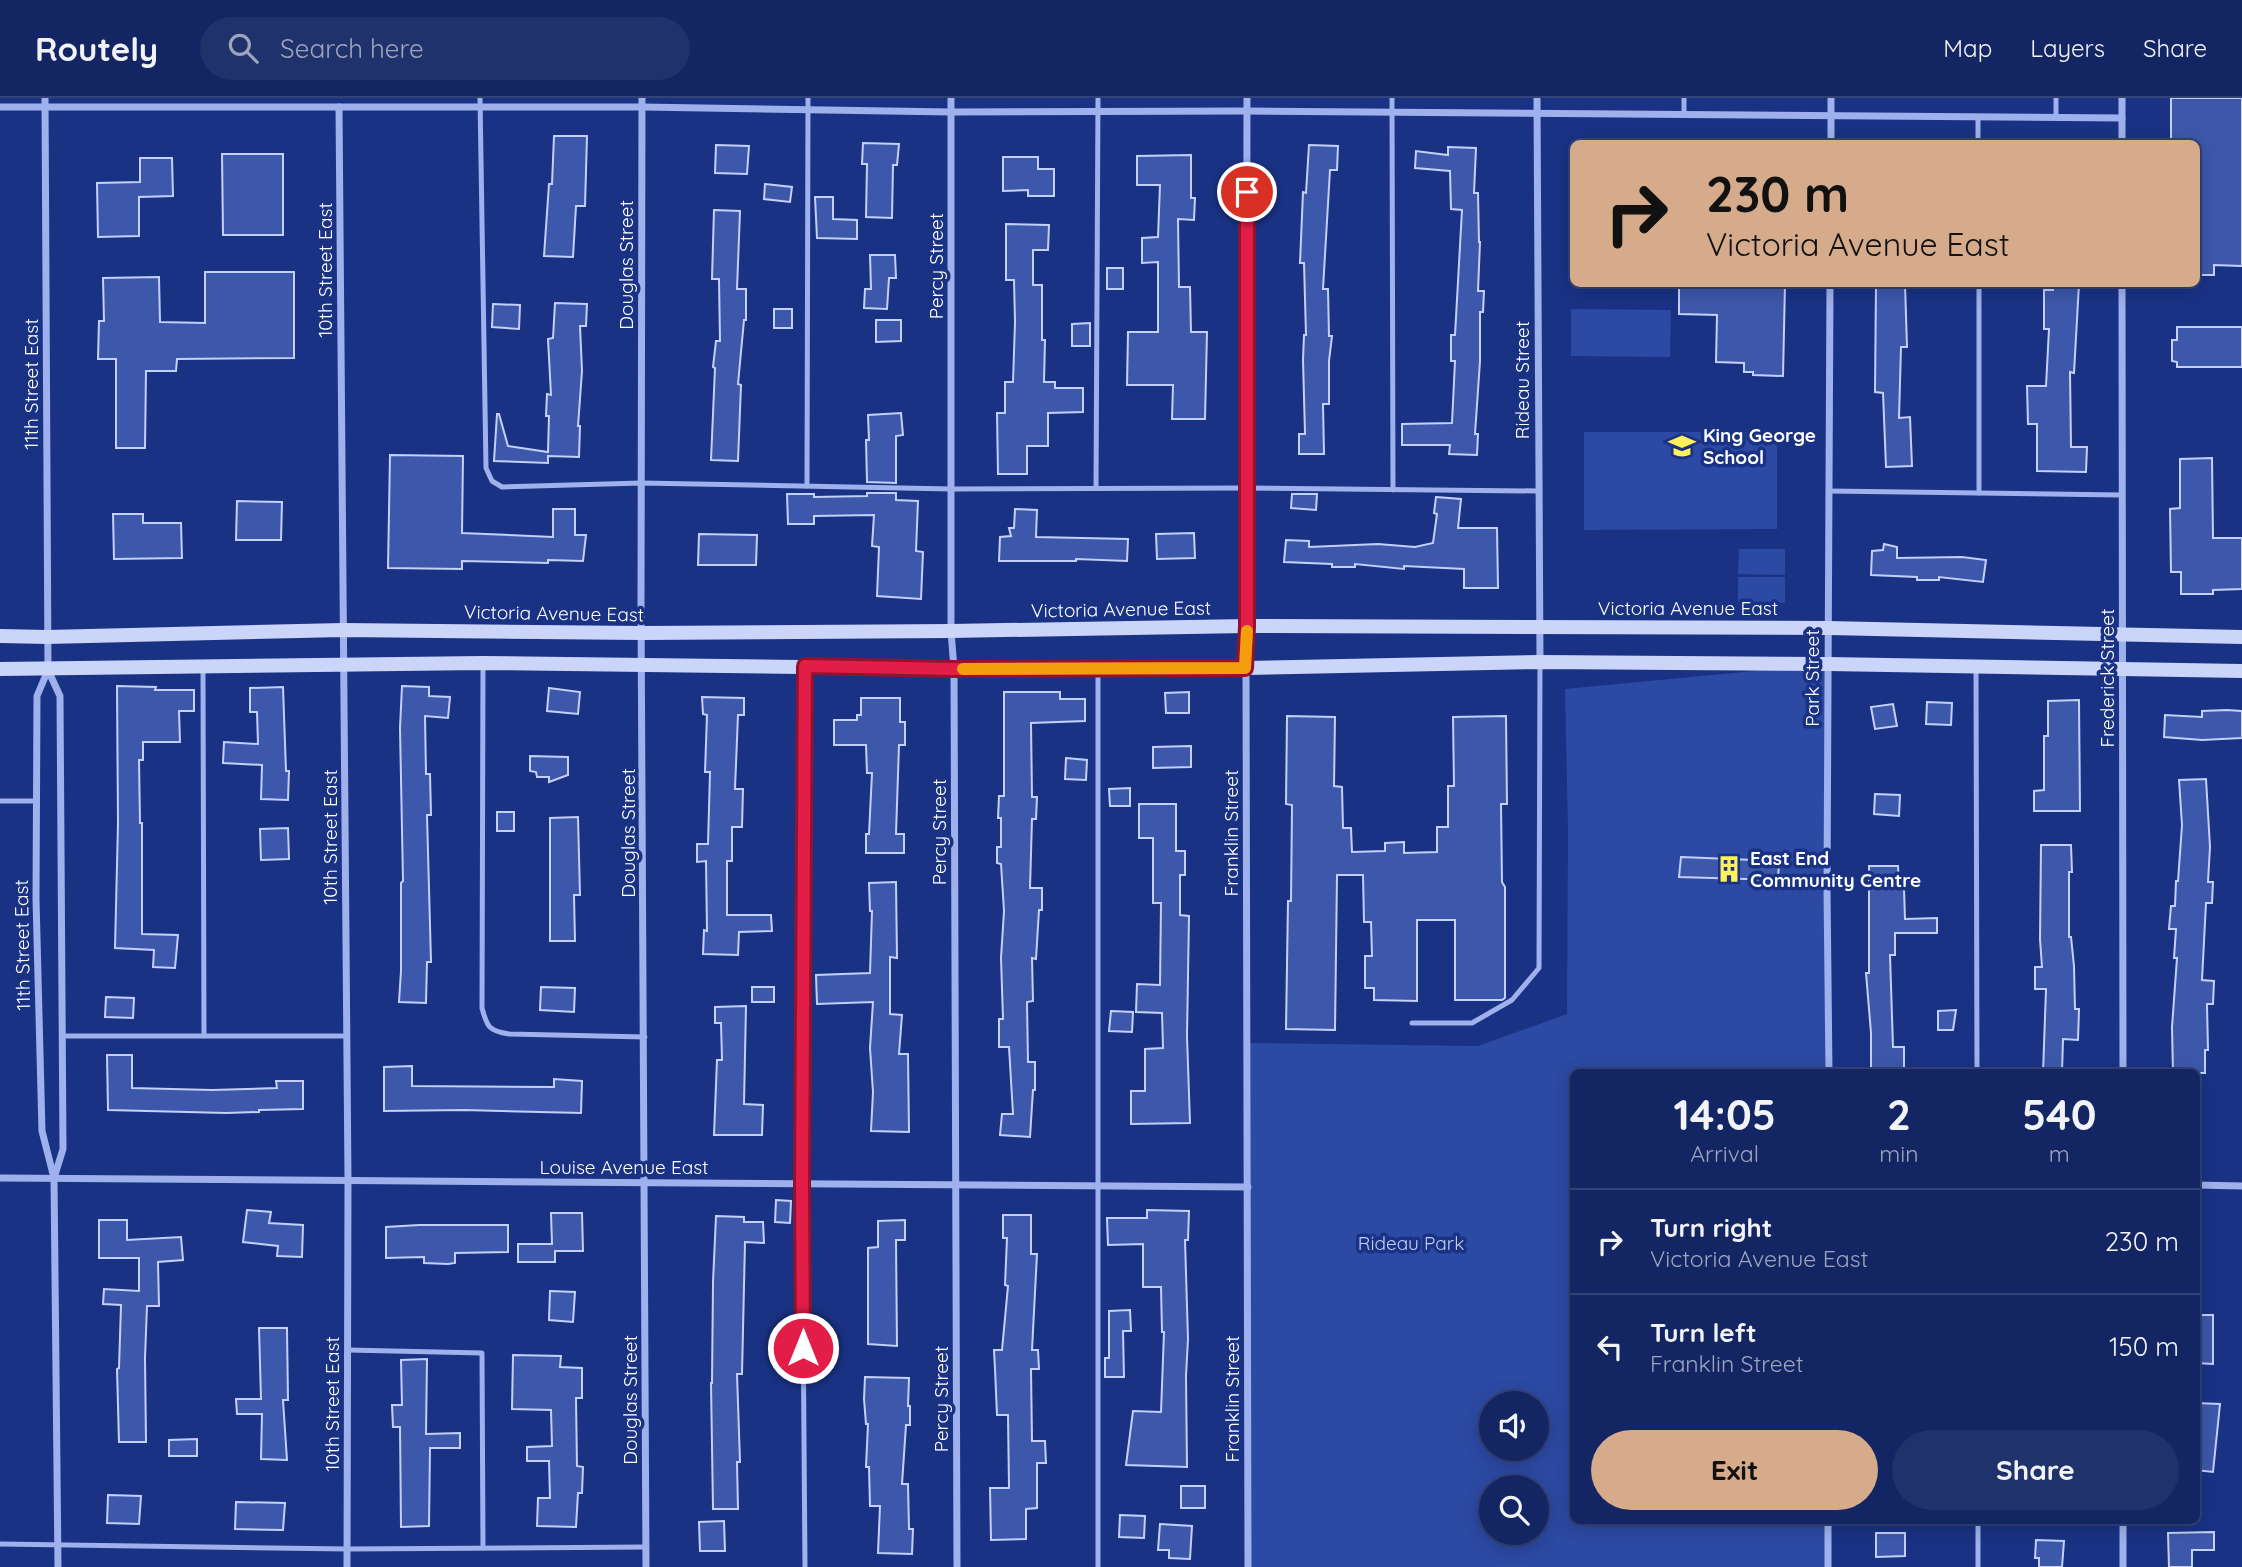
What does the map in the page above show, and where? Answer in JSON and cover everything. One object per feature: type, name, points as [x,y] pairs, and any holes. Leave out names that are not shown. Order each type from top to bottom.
[{"type":"main road","name":"Victoria Avenue East","points":[[0,636],[344,630],[642,633],[1247,626],[1828,628],[2242,637]]},
{"type":"main road","points":[[0,669],[483,663],[954,669],[1245,668],[1539,662],[2242,671]]},
{"type":"street","name":"11th Street East","points":[[45,98],[47,637],[48,670],[60,696],[63,1149],[54,1178]]},
{"type":"street","name":"Douglas Street","points":[[642,98],[646,1567]]},
{"type":"street","name":"Percy Street","points":[[951,98],[951,631],[954,669],[957,1567]]},
{"type":"street","name":"Franklin Street","points":[[1247,98],[1245,668],[1248,1567]]},
{"type":"street","name":"Rideau Street","points":[[1537,98],[1539,662]]},
{"type":"street","points":[[1831,98],[1831,140]]},
{"type":"street","points":[[2122,98],[2122,140]]},
{"type":"street","points":[[0,107],[642,107],[951,112],[1247,111],[2122,118]]},
{"type":"street","name":"10th Street East","points":[[339,107],[348,1180],[347,1567]]},
{"type":"street","name":"Park Street","points":[[1829,1069],[1830,287]]},
{"type":"street","name":"Frederick Street","points":[[2122,287],[2123,1069]]},
{"type":"street","name":"11th Street East","points":[[48,670],[37,696],[36,899],[42,1131],[54,1178],[58,1567]]},
{"type":"street","name":"Louise Avenue East","points":[[0,1178],[1248,1187]]},
{"type":"street","points":[[2200,1185],[2242,1186]]},
{"type":"street","points":[[1828,1524],[1828,1567]]},
{"type":"street","points":[[2123,1524],[2123,1567]]},
{"type":"lane","points":[[480,98],[486,468],[492,481],[502,487],[641,483],[952,489],[1538,491]]},
{"type":"lane","points":[[807,98],[807,486]]},
{"type":"lane","points":[[1096,488],[1098,98]]},
{"type":"lane","points":[[1392,98],[1393,489]]},
{"type":"lane","points":[[1684,98],[1684,115]]},
{"type":"lane","points":[[2056,98],[2056,118]]},
{"type":"lane","points":[[1978,117],[1978,140]]},
{"type":"lane","points":[[1979,287],[1979,494]]},
{"type":"lane","points":[[1829,492],[2122,495]]},
{"type":"lane","points":[[1412,1023],[1472,1023],[1512,1000],[1539,968],[1539,662]]},
{"type":"lane","points":[[483,663],[482,1008],[486,1024],[495,1032],[509,1034],[645,1037]]},
{"type":"lane","points":[[805,666],[802,1184],[805,1567]]},
{"type":"lane","points":[[203,667],[204,1036]]},
{"type":"lane","points":[[1098,668],[1098,1567]]},
{"type":"lane","points":[[1976,668],[1977,1069]]},
{"type":"lane","points":[[0,801],[36,801]]},
{"type":"lane","points":[[62,1036],[347,1036]]},
{"type":"lane","points":[[348,1350],[482,1353],[483,1548]]},
{"type":"lane","points":[[1978,1524],[1978,1567]]},
{"type":"lane","points":[[0,1544],[347,1549],[646,1547]]},
{"type":"green space","points":[[1571,309],[1671,310],[1670,357],[1571,356]]},
{"type":"green space","points":[[1584,432],[1777,432],[1777,529],[1584,530]]},
{"type":"green space","points":[[1739,549],[1785,549],[1785,575],[1738,574]]},
{"type":"green space","points":[[1738,577],[1785,577],[1785,603],[1738,602]]},
{"type":"green space","name":"Rideau Park","points":[[1828,664],[1829,1069],[1570,1069],[1570,1524],[1828,1524],[1828,1567],[1248,1567],[1247,1043],[1478,1046],[1567,1014],[1568,831],[1565,689]]},
{"type":"building","points":[[2171,98],[2242,98],[2242,266],[2214,265],[2214,275],[2200,275],[2200,140],[2171,140]]},
{"type":"building","points":[[554,136],[587,136],[585,206],[576,206],[573,257],[544,256]]},
{"type":"building","points":[[863,143],[899,144],[897,165],[893,165],[892,218],[866,217],[867,164],[862,164]]},
{"type":"building","points":[[716,145],[749,146],[747,174],[715,173]]},
{"type":"building","points":[[1309,145],[1338,146],[1337,170],[1330,170],[1323,289],[1328,289],[1329,336],[1332,336],[1329,404],[1323,404],[1324,454],[1299,454],[1299,434],[1305,434],[1304,263],[1300,263],[1303,192],[1306,193]]},
{"type":"building","points":[[1448,147],[1476,148],[1474,193],[1478,193],[1480,242],[1478,291],[1484,291],[1483,312],[1480,312],[1475,434],[1478,434],[1477,455],[1449,454],[1450,445],[1402,445],[1402,424],[1452,423],[1455,361],[1451,361],[1451,335],[1455,335],[1462,210],[1451,209],[1450,171],[1415,168],[1416,151],[1448,155]]},
{"type":"building","points":[[222,154],[283,154],[283,235],[223,235]]},
{"type":"building","points":[[1191,155],[1194,220],[1178,219],[1179,287],[1190,287],[1191,332],[1207,332],[1205,419],[1172,419],[1173,385],[1127,385],[1128,332],[1158,332],[1158,262],[1142,263],[1142,238],[1158,237],[1160,185],[1137,185],[1137,156]]},
{"type":"building","points":[[1003,157],[1038,157],[1038,169],[1054,169],[1054,196],[1028,196],[1028,190],[1003,191]]},
{"type":"building","points":[[140,158],[172,158],[173,196],[139,197],[139,236],[98,237],[97,183],[140,182]]},
{"type":"building","points":[[765,184],[792,187],[790,202],[764,199]]},
{"type":"building","points":[[815,197],[833,197],[833,219],[857,220],[857,239],[817,238]]},
{"type":"building","points":[[714,210],[740,211],[737,289],[746,289],[746,320],[738,384],[741,385],[738,461],[711,460],[713,367],[716,341],[720,341],[719,279],[712,279]]},
{"type":"building","points":[[1006,224],[1049,225],[1048,250],[1033,250],[1033,285],[1042,285],[1044,382],[1055,382],[1055,388],[1083,388],[1083,412],[1048,413],[1048,446],[1027,446],[1027,474],[998,474],[997,413],[1005,413],[1005,382],[1013,382],[1015,322],[1014,280],[1006,280]]},
{"type":"building","points":[[870,255],[895,255],[896,278],[889,278],[887,309],[864,308],[865,289],[871,289]]},
{"type":"building","points":[[1107,268],[1123,268],[1123,289],[1107,289]]},
{"type":"building","points":[[205,272],[294,272],[294,358],[177,359],[176,371],[146,371],[145,448],[116,448],[116,359],[98,359],[99,321],[104,321],[103,278],[159,277],[160,322],[205,323]]},
{"type":"building","points":[[1679,287],[1785,287],[1783,376],[1753,375],[1753,372],[1744,372],[1744,363],[1716,362],[1717,315],[1679,314]]},
{"type":"building","points":[[1876,287],[1905,287],[1907,347],[1901,347],[1899,418],[1910,417],[1912,466],[1886,467],[1883,393],[1875,392]]},
{"type":"building","points":[[2053,287],[2079,287],[2074,373],[2070,372],[2071,447],[2087,447],[2086,472],[2037,471],[2037,424],[2028,424],[2027,386],[2046,386],[2049,329],[2044,329],[2044,290],[2053,290]]},
{"type":"building","points":[[555,303],[587,304],[586,326],[580,326],[582,371],[579,457],[548,456],[548,463],[494,461],[497,414],[508,446],[548,452],[547,394],[551,395],[548,339],[553,338]]},
{"type":"building","points":[[493,304],[520,305],[519,329],[492,327]]},
{"type":"building","points":[[774,309],[792,309],[792,328],[774,328]]},
{"type":"building","points":[[876,320],[901,320],[901,341],[876,342]]},
{"type":"building","points":[[1090,323],[1090,346],[1072,346],[1072,324]]},
{"type":"building","points":[[2177,327],[2242,327],[2242,367],[2177,367],[2177,362],[2172,361],[2172,340],[2177,340]]},
{"type":"building","points":[[901,413],[903,435],[896,436],[896,483],[867,482],[868,415]]},
{"type":"building","points":[[390,455],[463,456],[462,533],[553,537],[553,509],[575,509],[575,535],[586,535],[583,561],[462,561],[462,569],[388,568]]},
{"type":"building","points":[[2212,458],[2213,538],[2242,538],[2242,589],[2213,590],[2213,594],[2181,594],[2181,572],[2171,572],[2170,509],[2180,508],[2180,459]]},
{"type":"building","points":[[867,493],[896,493],[896,500],[918,501],[916,551],[923,552],[921,599],[877,596],[879,547],[872,546],[874,515],[814,516],[814,524],[788,524],[787,494],[814,494],[814,497],[867,496]]},
{"type":"building","points":[[1292,494],[1317,494],[1316,510],[1291,508]]},
{"type":"building","points":[[1436,497],[1461,499],[1458,528],[1497,528],[1498,588],[1464,588],[1464,569],[1404,566],[1404,569],[1355,564],[1355,567],[1332,567],[1332,564],[1284,562],[1286,540],[1309,541],[1309,547],[1378,544],[1415,547],[1433,543],[1437,514],[1434,513]]},
{"type":"building","points":[[237,501],[282,502],[281,540],[236,540]]},
{"type":"building","points":[[1015,509],[1037,510],[1036,537],[1128,539],[1127,561],[999,561],[1000,537],[1011,536],[1009,528],[1014,528]]},
{"type":"building","points":[[113,514],[143,514],[143,523],[181,523],[182,558],[114,559]]},
{"type":"building","points":[[1194,533],[1195,558],[1157,559],[1156,534]]},
{"type":"building","points":[[699,534],[757,535],[756,565],[698,565]]},
{"type":"building","points":[[1884,544],[1897,547],[1897,558],[1962,557],[1986,560],[1983,582],[1939,577],[1939,580],[1917,580],[1917,577],[1871,575],[1872,551],[1883,550]]},
{"type":"building","points":[[117,686],[194,690],[194,711],[179,711],[180,742],[143,742],[143,760],[139,760],[142,934],[178,935],[175,968],[153,967],[154,950],[115,948]]},
{"type":"building","points":[[402,686],[429,687],[429,696],[450,697],[448,718],[425,716],[426,774],[430,774],[431,815],[427,815],[431,962],[427,962],[426,1003],[399,1002],[403,881],[400,728]]},
{"type":"building","points":[[283,687],[286,771],[289,771],[288,800],[261,799],[262,765],[223,763],[224,742],[258,744],[257,712],[250,712],[250,688]]},
{"type":"building","points":[[549,688],[580,692],[578,714],[547,711]]},
{"type":"building","points":[[1004,692],[1060,692],[1060,699],[1085,699],[1085,721],[1031,723],[1032,797],[1037,797],[1036,819],[1032,819],[1030,888],[1042,888],[1042,910],[1039,910],[1036,959],[1032,958],[1033,1001],[1027,1002],[1028,1062],[1035,1062],[1030,1137],[1000,1135],[1002,1114],[1013,1114],[1009,1047],[999,1047],[999,1019],[1003,1019],[1001,958],[1004,911],[1001,864],[997,863],[997,847],[1001,847],[999,796],[1004,796]]},
{"type":"building","points":[[1189,692],[1189,713],[1166,713],[1165,693]]},
{"type":"building","points":[[702,697],[744,698],[744,715],[738,715],[735,789],[743,789],[742,827],[732,827],[732,861],[727,861],[727,915],[771,915],[772,931],[739,932],[738,955],[703,954],[704,930],[707,931],[706,861],[697,862],[697,844],[708,844],[710,772],[705,772],[707,715],[703,714]]},
{"type":"building","points":[[861,698],[900,698],[900,722],[905,722],[905,745],[899,745],[896,834],[904,834],[904,853],[866,853],[872,773],[867,773],[866,745],[834,745],[834,720],[857,720],[857,715],[861,715]]},
{"type":"building","points":[[2079,700],[2080,811],[2034,811],[2034,791],[2044,790],[2044,736],[2048,736],[2048,701]]},
{"type":"building","points":[[1927,702],[1952,703],[1951,725],[1926,724]]},
{"type":"building","points":[[1893,704],[1897,726],[1875,729],[1871,707]]},
{"type":"building","points":[[2202,711],[2242,711],[2242,738],[2202,740],[2164,737],[2165,715],[2202,717]]},
{"type":"building","points":[[1287,716],[1335,717],[1334,786],[1342,787],[1343,828],[1351,828],[1352,852],[1385,851],[1385,843],[1404,842],[1404,853],[1437,852],[1437,827],[1448,827],[1448,786],[1454,786],[1453,717],[1506,716],[1507,804],[1501,804],[1502,882],[1505,887],[1505,998],[1455,1000],[1455,920],[1417,920],[1417,1001],[1374,1000],[1374,988],[1365,988],[1365,956],[1372,956],[1371,922],[1364,922],[1363,875],[1337,875],[1335,1030],[1286,1029],[1292,805],[1286,804]]},
{"type":"building","points":[[1191,746],[1191,767],[1153,768],[1153,747]]},
{"type":"building","points":[[530,756],[568,757],[568,775],[549,782],[549,777],[537,777],[536,772],[530,771]]},
{"type":"building","points":[[1066,758],[1087,760],[1086,780],[1065,779]]},
{"type":"building","points":[[2206,779],[2210,847],[2208,882],[2213,882],[2212,903],[2206,903],[2202,980],[2214,981],[2213,1004],[2207,1004],[2208,1050],[2205,1050],[2205,1073],[2200,1073],[2200,1069],[2173,1069],[2172,1027],[2177,958],[2174,958],[2176,929],[2169,929],[2171,906],[2175,906],[2182,825],[2179,780]]},
{"type":"building","points":[[1130,788],[1130,806],[1110,806],[1109,789]]},
{"type":"building","points":[[1875,794],[1900,795],[1899,816],[1874,814]]},
{"type":"building","points":[[1139,804],[1176,804],[1176,851],[1185,851],[1185,875],[1180,875],[1180,915],[1189,916],[1187,1036],[1190,1123],[1131,1124],[1131,1091],[1145,1091],[1145,1049],[1163,1048],[1162,1013],[1136,1012],[1137,984],[1160,985],[1161,903],[1153,903],[1153,838],[1139,838]]},
{"type":"building","points":[[497,812],[514,812],[514,831],[497,831]]},
{"type":"building","points":[[578,817],[580,895],[574,895],[575,941],[550,941],[550,818]]},
{"type":"building","points":[[288,828],[289,859],[261,860],[260,829]]},
{"type":"building","points":[[2041,845],[2071,845],[2069,937],[2074,966],[2075,1009],[2079,1009],[2078,1040],[2063,1039],[2062,1069],[2043,1069],[2046,989],[2035,989],[2035,967],[2042,967]]},
{"type":"building","name":"East End Community Centre","points":[[1681,857],[1779,861],[1778,880],[1679,877]]},
{"type":"building","points":[[1869,866],[1898,866],[1899,888],[1904,888],[1905,919],[1937,918],[1937,933],[1895,933],[1895,955],[1890,955],[1893,1047],[1904,1047],[1904,1069],[1871,1069],[1866,973],[1869,973]]},
{"type":"building","points":[[896,882],[897,958],[890,957],[890,1014],[902,1015],[899,1054],[908,1054],[909,1132],[871,1131],[873,1092],[870,1048],[873,1002],[817,1004],[816,975],[870,973],[872,911],[869,883]]},
{"type":"building","points":[[541,987],[575,988],[574,1012],[540,1010]]},
{"type":"building","points":[[752,987],[774,987],[774,1002],[752,1002]]},
{"type":"building","points":[[106,997],[134,998],[133,1018],[105,1017]]},
{"type":"building","points":[[746,1006],[744,1104],[763,1105],[762,1135],[714,1135],[717,1060],[722,1060],[721,1023],[715,1023],[715,1007]]},
{"type":"building","points":[[1956,1010],[1953,1030],[1938,1030],[1938,1011]]},
{"type":"building","points":[[1111,1011],[1133,1012],[1132,1032],[1109,1031]]},
{"type":"building","points":[[107,1055],[132,1055],[132,1088],[277,1088],[276,1081],[303,1081],[303,1109],[226,1113],[108,1110]]},
{"type":"building","points":[[412,1066],[412,1086],[554,1087],[554,1079],[582,1081],[581,1113],[384,1111],[384,1067]]},
{"type":"building","points":[[776,1200],[791,1201],[790,1223],[775,1222]]},
{"type":"building","points":[[247,1210],[271,1212],[269,1223],[303,1225],[302,1257],[277,1256],[278,1246],[243,1242]]},
{"type":"building","points":[[1147,1210],[1189,1211],[1188,1240],[1185,1240],[1188,1339],[1187,1467],[1126,1465],[1133,1411],[1161,1412],[1164,1332],[1161,1287],[1143,1287],[1143,1244],[1108,1245],[1107,1218],[1147,1218]]},
{"type":"building","points":[[551,1213],[582,1213],[583,1251],[555,1251],[555,1262],[518,1262],[518,1244],[552,1244]]},
{"type":"building","points":[[1003,1215],[1031,1215],[1031,1254],[1037,1254],[1032,1350],[1038,1350],[1039,1369],[1031,1369],[1032,1441],[1045,1441],[1046,1463],[1037,1463],[1037,1508],[1026,1509],[1026,1539],[991,1540],[990,1488],[1009,1488],[1008,1415],[997,1415],[994,1350],[1002,1350],[1008,1286],[1005,1285],[1007,1238],[1003,1238]]},
{"type":"building","points":[[716,1216],[744,1217],[744,1222],[763,1222],[764,1243],[745,1242],[742,1374],[737,1374],[740,1462],[737,1462],[738,1509],[713,1509],[711,1383]]},
{"type":"building","points":[[99,1220],[127,1220],[127,1240],[181,1237],[183,1260],[158,1262],[159,1306],[147,1306],[146,1442],[119,1442],[117,1369],[121,1305],[103,1304],[104,1289],[139,1291],[139,1258],[99,1258]]},
{"type":"building","points":[[905,1220],[905,1240],[896,1240],[897,1346],[868,1344],[868,1248],[878,1247],[878,1221]]},
{"type":"building","points":[[508,1225],[508,1252],[455,1253],[455,1263],[448,1264],[424,1263],[424,1257],[386,1258],[386,1227]]},
{"type":"building","points":[[550,1291],[575,1292],[573,1322],[549,1320]]},
{"type":"building","points":[[1130,1310],[1131,1331],[1123,1331],[1124,1377],[1105,1377],[1105,1358],[1109,1358],[1109,1311]]},
{"type":"building","points":[[2200,1315],[2213,1315],[2213,1364],[2200,1363]]},
{"type":"building","points":[[259,1328],[287,1328],[288,1400],[283,1400],[287,1460],[261,1459],[262,1414],[237,1414],[236,1399],[261,1399]]},
{"type":"building","points":[[513,1355],[561,1356],[560,1367],[582,1368],[582,1398],[576,1398],[577,1466],[583,1467],[576,1527],[537,1526],[538,1498],[550,1498],[549,1461],[527,1461],[527,1447],[552,1446],[551,1410],[512,1409]]},
{"type":"building","points":[[427,1359],[426,1434],[460,1433],[460,1448],[430,1448],[429,1526],[401,1527],[400,1427],[393,1427],[392,1405],[402,1405],[401,1360]]},
{"type":"building","points":[[865,1377],[909,1378],[910,1425],[906,1425],[902,1484],[908,1484],[909,1529],[913,1529],[912,1554],[878,1553],[880,1506],[870,1506],[869,1467],[866,1467],[868,1424],[864,1399]]},
{"type":"building","points":[[2200,1403],[2220,1404],[2213,1472],[2200,1470]]},
{"type":"building","points":[[197,1439],[197,1456],[169,1456],[169,1440]]},
{"type":"building","points":[[1181,1486],[1205,1486],[1205,1508],[1181,1508]]},
{"type":"building","points":[[108,1495],[141,1496],[139,1524],[107,1523]]},
{"type":"building","points":[[236,1502],[285,1503],[283,1530],[235,1529]]},
{"type":"building","points":[[1120,1515],[1145,1516],[1144,1538],[1119,1537]]},
{"type":"building","points":[[724,1521],[725,1551],[700,1551],[699,1522]]},
{"type":"building","points":[[1160,1524],[1192,1526],[1190,1559],[1169,1558],[1169,1550],[1158,1550]]},
{"type":"building","points":[[2214,1532],[2214,1550],[2192,1550],[2192,1567],[2169,1567],[2168,1533]]},
{"type":"building","points":[[1876,1533],[1905,1533],[1905,1556],[1876,1557]]},
{"type":"building","points":[[2036,1540],[2064,1541],[2062,1567],[2039,1567],[2039,1558],[2035,1558]]},
{"type":"slow traffic","points":[[963,669],[1245,668],[1247,631]]},
{"type":"place","name":"King George School","points":[[1682,446]]},
{"type":"place","name":"East End Community Centre","points":[[1729,869]]},
{"type":"route","points":[[803,1348],[805,666],[954,669],[1245,668],[1247,192]]}]
